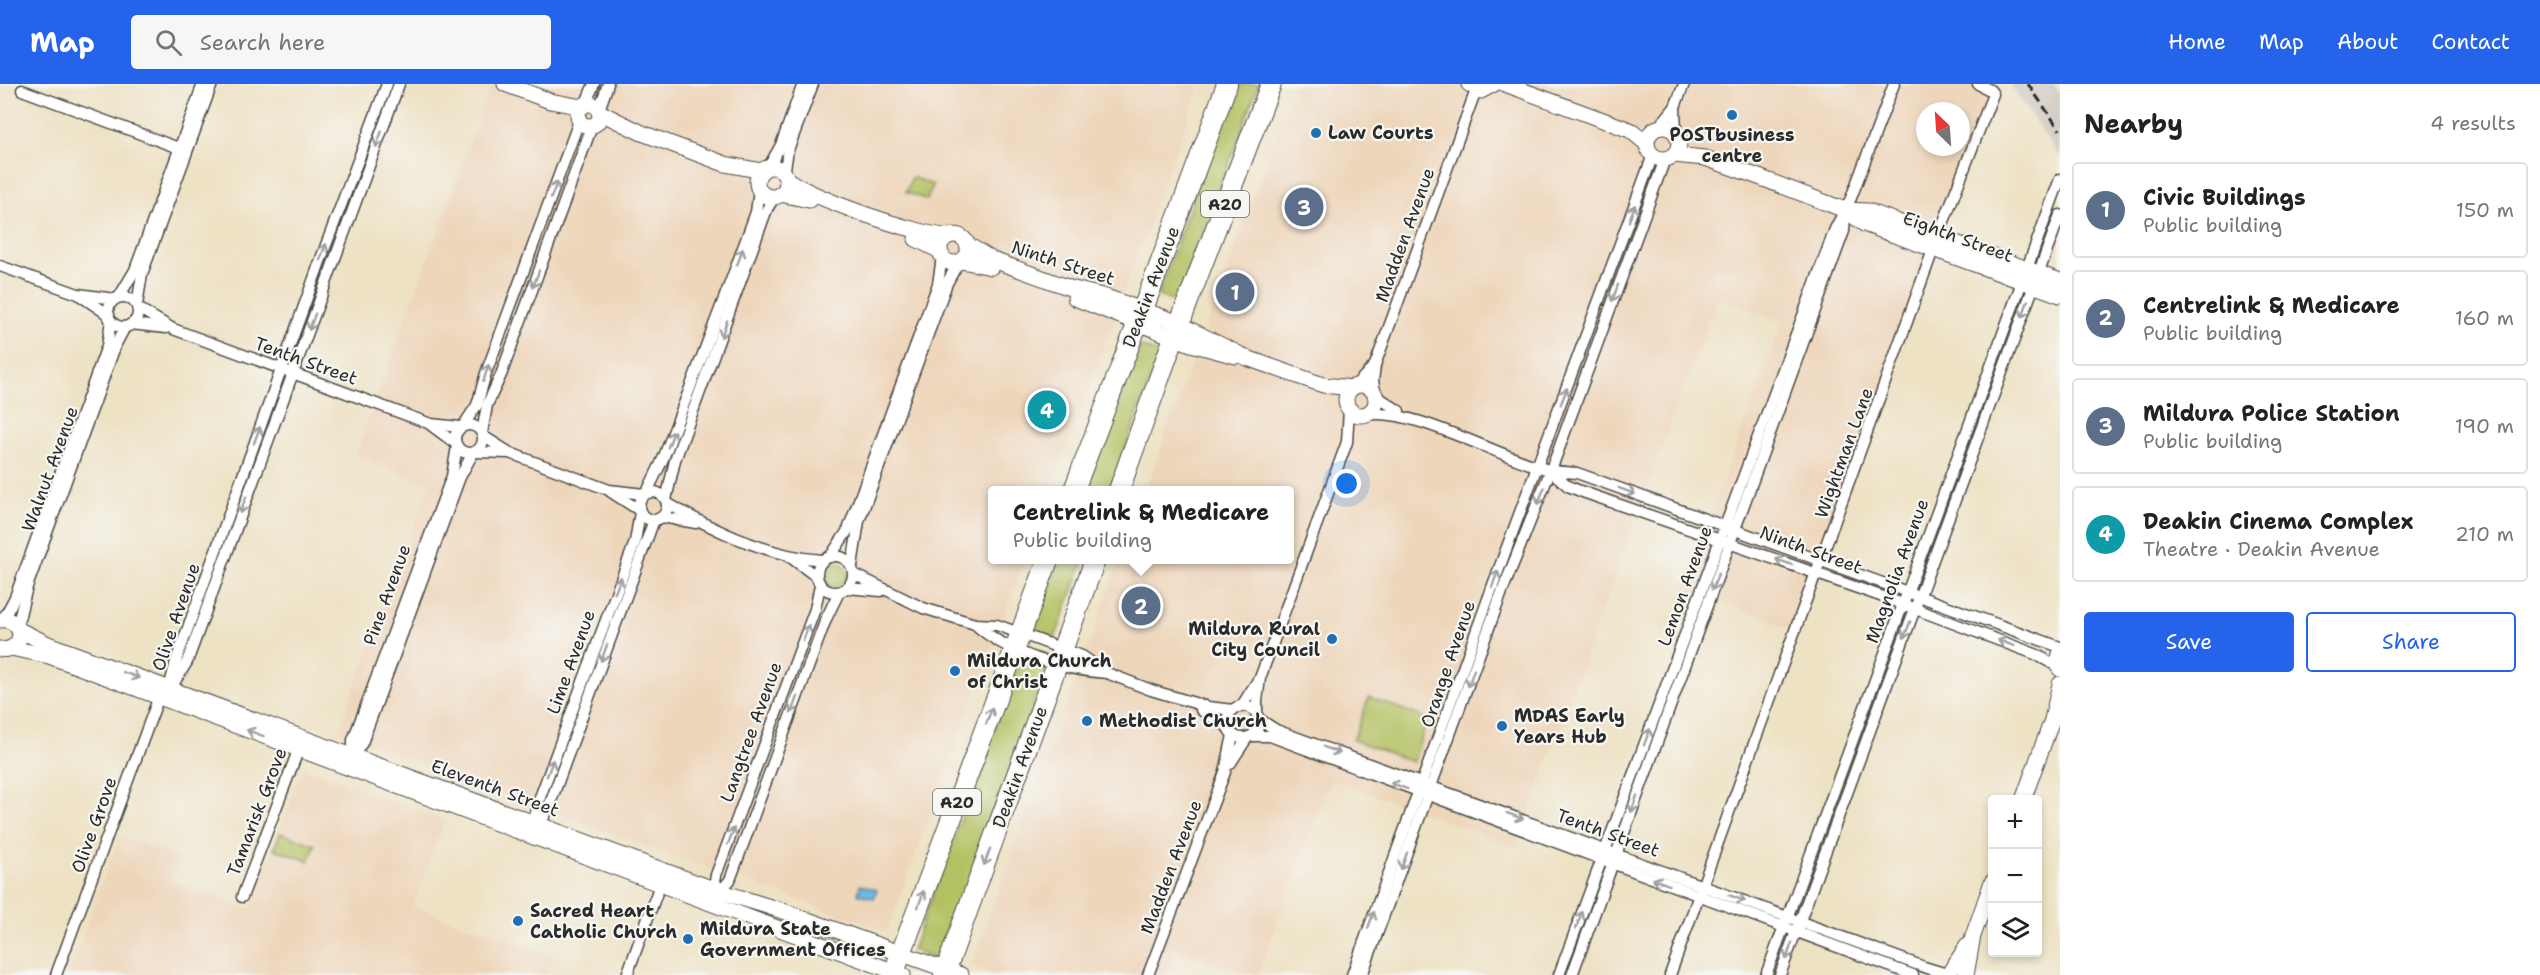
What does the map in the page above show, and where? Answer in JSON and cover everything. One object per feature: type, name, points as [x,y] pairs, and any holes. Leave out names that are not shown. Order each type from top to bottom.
[{"type":"highway","name":"Deakin Avenue","points":[[1075,486],[1139,316],[1163,259],[1227,84]]},
{"type":"highway","name":"A20","points":[[1120,486],[1271,84]]},
{"type":"highway","name":"A20","points":[[898,969],[1046,564]]},
{"type":"highway","name":"Deakin Avenue","points":[[950,973],[1094,564]]},
{"type":"street","points":[[78,294],[117,325],[128,325],[137,317],[142,274],[203,84]]},
{"type":"street","points":[[110,318],[110,306],[135,270],[183,149],[212,84]]},
{"type":"street","name":"Olive Avenue","points":[[164,691],[387,84]]},
{"type":"street","name":"Olive Avenue","points":[[164,691],[187,662],[399,84]]},
{"type":"street","points":[[505,84],[762,178]]},
{"type":"street","points":[[474,452],[482,445],[487,405],[501,375],[549,244],[589,115],[594,84]]},
{"type":"street","points":[[510,453],[464,452],[456,444],[455,434],[480,399],[486,374],[535,239],[589,115],[608,84]]},
{"type":"street","points":[[639,511],[639,501],[663,459],[736,267],[756,212],[762,178],[781,145],[803,84]]},
{"type":"street","points":[[658,519],[666,510],[675,460],[767,209],[786,187],[788,150],[813,84]]},
{"type":"street","points":[[1472,87],[1486,90],[1494,84]]},
{"type":"street","name":"Eighth Street","points":[[1504,84],[1845,210],[1864,224],[1933,250],[2031,277],[2060,281]]},
{"type":"street","name":"Orange Avenue","points":[[1352,975],[1551,471],[1652,192],[1663,143],[1684,84]]},
{"type":"street","name":"Lemon Avenue","points":[[1572,975],[1608,863],[1730,528],[1844,231],[1845,210],[1894,84]]},
{"type":"street","name":"Wightman Lane","points":[[1670,975],[1933,250],[1993,94],[1978,84]]},
{"type":"street","name":"Madden Avenue","points":[[1353,387],[1375,365],[1472,87]]},
{"type":"street","points":[[22,90],[183,149]]},
{"type":"street","name":"Orange Avenue","points":[[1362,975],[1538,466],[1641,188],[1663,143],[1675,107]]},
{"type":"street","points":[[762,178],[777,168],[808,192],[910,230],[933,236],[960,236],[968,245],[968,254],[947,283],[859,521],[853,570],[843,590],[828,591],[787,555]]},
{"type":"street","points":[[762,178],[766,196],[804,198],[908,236],[941,254],[949,262],[960,262]]},
{"type":"street","name":"Magnolia Avenue","points":[[1780,975],[2018,329],[2042,226],[2057,198],[2060,179]]},
{"type":"street","points":[[1641,188],[1652,192]]},
{"type":"street","name":"Eighth Street","points":[[1845,210],[1868,211],[1939,235],[2031,277],[2060,295]]},
{"type":"street","name":"Magnolia Avenue","points":[[1767,973],[2006,324],[2060,215]]},
{"type":"street","points":[[2042,226],[2054,231]]},
{"type":"street","points":[[818,581],[817,571],[848,530],[938,284],[942,242],[948,236]]},
{"type":"street","points":[[535,239],[549,244]]},
{"type":"street","name":"Ninth Street","points":[[968,245],[993,260],[1247,358],[1323,385],[1353,387]]},
{"type":"street","points":[[1616,256],[1627,261]]},
{"type":"street","name":"Ninth Street","points":[[960,262],[992,267],[1139,316]]},
{"type":"street","points":[[0,266],[78,294],[131,299],[137,307]]},
{"type":"street","name":"Tenth Street","points":[[137,307],[173,329],[428,423],[462,426]]},
{"type":"street","name":"Walnut Avenue","points":[[10,624],[15,597],[103,355],[110,318]]},
{"type":"street","points":[[2006,324],[2018,329]]},
{"type":"street","name":"Tenth Street","points":[[128,325],[173,329]]},
{"type":"street","name":"Walnut Avenue","points":[[10,624],[27,587],[116,344],[128,325]]},
{"type":"street","points":[[1996,352],[2008,356]]},
{"type":"street","points":[[1576,364],[1588,368]]},
{"type":"street","points":[[1231,731],[1228,718],[1260,678],[1347,442],[1365,415],[1374,408],[1375,365]]},
{"type":"street","points":[[1985,381],[1997,385]]},
{"type":"street","name":"Ninth Street","points":[[1323,385],[1348,409]]},
{"type":"street","points":[[1347,442],[1346,399],[1353,387],[1368,386],[1375,394]]},
{"type":"street","name":"Ninth Street","points":[[1375,394],[1412,420]]},
{"type":"street","points":[[1975,408],[1987,412]]},
{"type":"street","points":[[1348,409],[1357,415],[1365,415]]},
{"type":"street","name":"Ninth Street","points":[[1365,415],[1386,413],[1412,420],[1551,471],[1577,473],[2060,647]]},
{"type":"street","name":"Tenth Street","points":[[428,423],[456,444]]},
{"type":"street","points":[[462,426],[476,426],[483,434],[510,453],[609,490],[646,518],[702,524]]},
{"type":"street","points":[[1965,436],[1976,441]]},
{"type":"street","name":"Pine Avenue","points":[[351,762],[353,740],[452,476],[456,444]]},
{"type":"street","name":"Pine Avenue","points":[[351,762],[362,744],[460,477],[474,452]]},
{"type":"street","points":[[1954,465],[1966,470]]},
{"type":"street","name":"Ninth Street","points":[[1551,471],[1568,486],[1903,604],[2060,663]]},
{"type":"street","points":[[609,490],[645,493],[656,491],[666,501],[702,524],[787,555],[845,559],[853,570]]},
{"type":"street","points":[[1944,492],[1956,497]]},
{"type":"street","name":"Lime Avenue","points":[[532,830],[536,808],[635,542],[639,511]]},
{"type":"street","name":"Lime Avenue","points":[[532,830],[547,812],[658,519]]},
{"type":"street","points":[[1933,523],[1945,527]]},
{"type":"street","points":[[1923,551],[1934,556]]},
{"type":"street","name":"Tenth Street","points":[[853,570],[887,592],[923,608],[975,624],[997,625],[1017,641],[1060,657],[1082,656],[1107,673],[1185,701],[1223,710],[1251,709],[1276,730],[1608,863],[1701,891]]},
{"type":"street","name":"Langtree Avenue","points":[[717,898],[716,875],[815,609],[818,581]]},
{"type":"street","name":"Tenth Street","points":[[843,590],[887,592]]},
{"type":"street","name":"Langtree Avenue","points":[[717,898],[730,880],[826,619],[843,590]]},
{"type":"street","points":[[0,664],[6,649],[19,638],[10,624]]},
{"type":"street","name":"Eleventh Street","points":[[10,624],[48,644],[164,691],[717,898],[898,969],[950,973]]},
{"type":"street","name":"Tenth Street","points":[[975,624],[990,637],[1017,641],[1060,657],[1077,671],[1107,673]]},
{"type":"street","points":[[1887,647],[1899,651]]},
{"type":"street","name":"Eleventh Street","points":[[6,649],[49,656],[164,691]]},
{"type":"street","points":[[1876,675],[1889,679]]},
{"type":"street","points":[[1249,737],[1258,728],[1260,678]]},
{"type":"street","points":[[2025,795],[2052,720],[2060,684]]},
{"type":"street","name":"Olive Grove","points":[[56,975],[164,691]]},
{"type":"street","name":"Tenth Street","points":[[1185,701],[1231,731],[1249,737],[1270,736],[1612,852],[1701,891],[1798,927],[1913,975]]},
{"type":"street","points":[[1866,702],[1878,707]]},
{"type":"street","points":[[2052,720],[2060,705]]},
{"type":"street","name":"Madden Avenue","points":[[1148,975],[1225,772],[1231,731]]},
{"type":"street","points":[[1855,731],[1867,736]]},
{"type":"street","name":"Madden Avenue","points":[[1225,772],[1249,737]]},
{"type":"street","name":"Tamarisk Grove","points":[[242,897],[301,743]]},
{"type":"street","points":[[1845,759],[1857,764]]},
{"type":"street","points":[[1834,787],[1847,792]]},
{"type":"street","points":[[1823,817],[1836,822]]},
{"type":"street","points":[[1814,843],[1826,848]]},
{"type":"street","name":"Lemon Avenue","points":[[1559,975],[1608,863]]},
{"type":"street","points":[[1803,873],[1815,878]]},
{"type":"street","points":[[627,975],[663,878]]},
{"type":"street","points":[[1954,974],[1973,936],[1988,893]]},
{"type":"street","name":"Tenth Street","points":[[1798,927],[1954,974]]},
{"type":"street","points":[[1767,973],[1780,975]]},
{"type":"shaded area","points":[[492,84],[1200,84],[1052,486],[988,486],[988,564],[1024,564],[887,932],[529,804],[338,732],[430,484],[355,456]]},
{"type":"shaded area","points":[[1295,84],[1992,84],[1970,147],[1970,102],[1916,102],[1916,156],[1967,156],[1800,633],[1683,587],[1782,322],[1717,298],[1516,847],[1331,779],[1258,975],[1177,950],[1167,975],[996,975],[971,966],[1119,564],[1294,564],[1294,486],[1146,486]]},
{"type":"shaded area","points":[[2010,84],[2053,84],[2060,94],[2060,158]]},
{"type":"shaded area","points":[[303,768],[445,820],[413,906],[554,956],[547,975],[68,975],[119,836],[179,858],[171,880],[251,908]]},
{"type":"green space","points":[[1234,84],[1259,84],[1177,302],[1158,296]]},
{"type":"green space","points":[[912,177],[933,185],[927,200],[906,192]]},
{"type":"green space","points":[[1140,346],[1160,354],[1111,486],[1088,486]]},
{"type":"green space","points":[[835,562],[844,565],[847,574],[844,583],[835,586],[826,583],[823,574],[826,565]]},
{"type":"green space","points":[[1059,564],[1083,564],[1055,638],[1034,630]]},
{"type":"green space","points":[[1021,657],[1047,667],[942,962],[912,950]]},
{"type":"green space","points":[[1369,697],[1428,719],[1413,762],[1353,740]]},
{"type":"green space","points":[[280,833],[315,845],[309,861],[274,849]]},
{"type":"water","points":[[860,885],[877,890],[874,898],[858,894]]},
{"type":"railway","points":[[2028,84],[2060,130]]},
{"type":"place","name":"POSTbusiness centre","points":[[1732,115]]},
{"type":"place","name":"Law Courts","points":[[1316,133]]},
{"type":"place","name":"Mildura Police Station","points":[[1304,207]]},
{"type":"place","name":"Civic Buildings","points":[[1235,292]]},
{"type":"place","name":"Deakin Cinema Complex","points":[[1047,410]]},
{"type":"place","name":"Centrelink & Medicare","points":[[1141,606]]},
{"type":"place","name":"Mildura Rural City Council","points":[[1332,639]]},
{"type":"place","name":"Mildura Church of Christ","points":[[955,671]]},
{"type":"place","name":"Methodist Church","points":[[1087,721]]},
{"type":"place","name":"MDAS Early Years Hub","points":[[1502,726]]},
{"type":"place","name":"Sacred Heart Catholic Church","points":[[518,921]]},
{"type":"place","name":"Mildura State Government Offices","points":[[688,939]]}]
